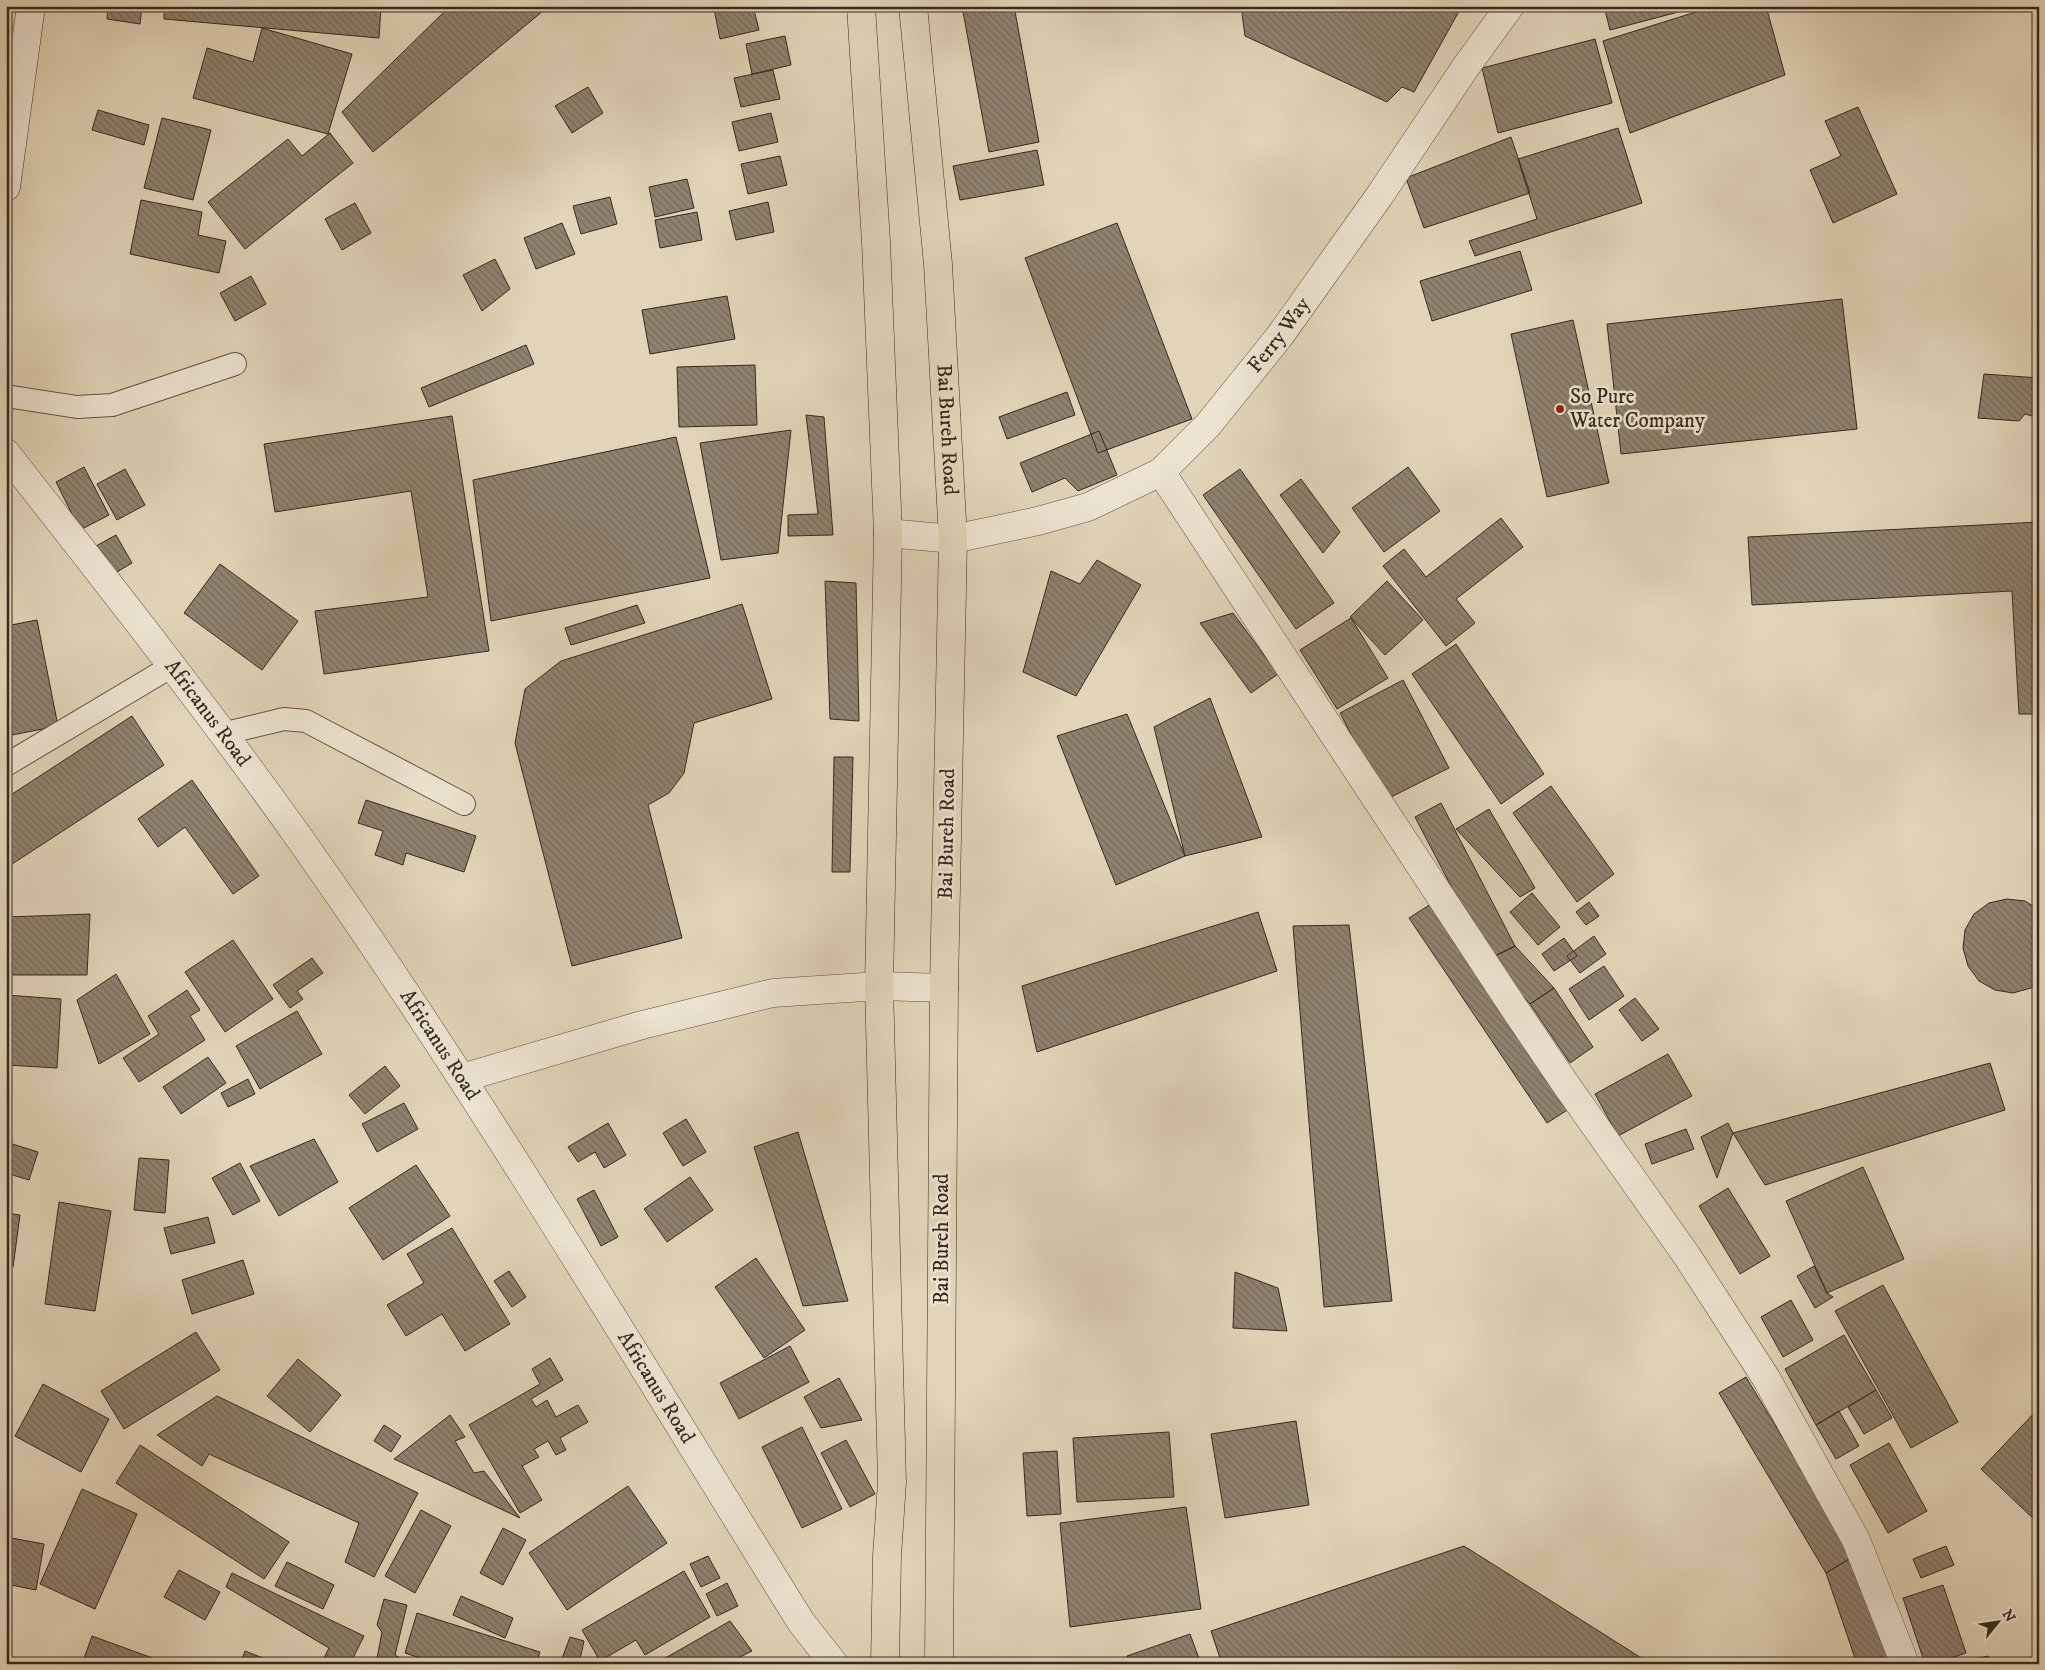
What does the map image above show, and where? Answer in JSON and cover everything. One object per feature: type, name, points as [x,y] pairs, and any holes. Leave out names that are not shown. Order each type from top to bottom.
[{"type":"highway","points":[[861,6],[876,242],[888,533],[879,986],[892,1482],[887,1556],[885,1664]]},
{"type":"highway","name":"Bai Bureh Road","points":[[913,6],[938,264],[953,538],[944,988],[939,1664]]},
{"type":"street","points":[[6,187],[30,6]]},
{"type":"street","name":"Ferry Way","points":[[888,533],[953,538],[1038,521],[1088,506],[1161,472],[1208,425],[1279,337],[1380,195],[1465,68],[1510,6]]},
{"type":"street","name":"Africanus Road","points":[[6,453],[172,666],[295,832],[462,1078],[801,1622],[834,1664]]},
{"type":"street","points":[[1161,472],[1517,1013],[1687,1256],[1766,1378],[1856,1540],[1905,1664]]},
{"type":"street","points":[[462,1078],[642,1024],[773,993],[879,986],[944,988]]},
{"type":"lane","points":[[6,396],[77,407],[112,405],[235,364]]},
{"type":"lane","points":[[6,766],[172,666]]},
{"type":"lane","points":[[222,734],[284,719],[306,721],[464,804]]},
{"type":"building","points":[[108,6],[142,6],[140,24],[107,19]]},
{"type":"building","points":[[164,6],[381,6],[379,38],[164,19]]},
{"type":"building","points":[[450,6],[549,6],[373,152],[342,112]]},
{"type":"building","points":[[726,6],[753,6],[759,30],[720,39],[714,9]]},
{"type":"building","points":[[992,6],[1014,6],[1039,142],[989,152],[963,12]]},
{"type":"building","points":[[1241,6],[1462,6],[1414,92],[1402,87],[1387,102],[1245,36]]},
{"type":"building","points":[[1604,6],[1701,6],[1610,30]]},
{"type":"building","points":[[1715,6],[1766,6],[1785,75],[1630,133],[1603,41]]},
{"type":"building","points":[[262,28],[352,54],[328,134],[193,98],[207,48],[253,62]]},
{"type":"building","points":[[785,36],[791,65],[752,74],[746,44]]},
{"type":"building","points":[[1595,39],[1612,103],[1498,133],[1482,68]]},
{"type":"building","points":[[773,70],[780,99],[741,107],[734,78]]},
{"type":"building","points":[[588,87],[603,113],[572,133],[555,106]]},
{"type":"building","points":[[1858,107],[1897,194],[1833,223],[1810,170],[1841,156],[1825,121]]},
{"type":"building","points":[[98,110],[149,125],[144,145],[92,130]]},
{"type":"building","points":[[771,113],[778,142],[739,151],[732,122]]},
{"type":"building","points":[[162,118],[211,130],[193,200],[144,188]]},
{"type":"building","points":[[1618,128],[1642,203],[1475,256],[1469,241],[1537,219],[1518,159]]},
{"type":"building","points":[[330,133],[353,163],[245,249],[208,202],[288,139],[302,156]]},
{"type":"building","points":[[1511,137],[1530,193],[1424,228],[1406,178]]},
{"type":"building","points":[[1037,150],[1044,185],[960,200],[953,166]]},
{"type":"building","points":[[780,156],[787,185],[748,194],[741,164]]},
{"type":"building","points":[[687,179],[694,208],[655,217],[649,187]]},
{"type":"building","points":[[610,197],[617,224],[581,234],[573,206]]},
{"type":"building","points":[[141,200],[202,212],[198,235],[226,241],[219,273],[130,254]]},
{"type":"building","points":[[768,202],[774,232],[736,240],[729,211]]},
{"type":"building","points":[[355,203],[371,233],[342,250],[325,219]]},
{"type":"building","points":[[697,212],[702,240],[660,248],[655,220]]},
{"type":"building","points":[[562,223],[575,254],[536,269],[524,238]]},
{"type":"building","points":[[1117,223],[1192,419],[1098,453],[1025,258]]},
{"type":"building","points":[[1520,251],[1532,290],[1432,321],[1420,281]]},
{"type":"building","points":[[495,259],[510,289],[482,311],[463,275]]},
{"type":"building","points":[[251,276],[266,304],[235,321],[220,293]]},
{"type":"building","points":[[727,296],[735,339],[650,354],[642,310]]},
{"type":"building","points":[[1842,299],[1857,429],[1621,454],[1607,324]]},
{"type":"building","name":"So Pure Water Company","points":[[1573,320],[1609,483],[1547,497],[1511,334]]},
{"type":"building","points":[[526,345],[534,364],[429,407],[421,388]]},
{"type":"building","points":[[755,365],[757,425],[679,427],[677,367]]},
{"type":"building","points":[[1984,374],[2039,378],[2039,418],[2025,414],[2019,421],[1978,418]]},
{"type":"building","points":[[1067,392],[1075,415],[1007,439],[999,417]]},
{"type":"building","points":[[806,415],[824,417],[833,535],[788,536],[788,515],[818,514]]},
{"type":"building","points":[[452,416],[489,651],[324,674],[315,611],[428,597],[411,491],[275,512],[264,444]]},
{"type":"building","points":[[791,430],[778,553],[721,560],[700,443]]},
{"type":"building","points":[[1099,431],[1117,475],[1078,491],[1065,478],[1032,492],[1020,463]]},
{"type":"building","points":[[676,437],[710,578],[491,621],[473,480]]},
{"type":"building","points":[[84,467],[109,515],[80,530],[56,482]]},
{"type":"building","points":[[1408,467],[1440,511],[1384,552],[1352,508]]},
{"type":"building","points":[[125,469],[145,505],[117,520],[97,484]]},
{"type":"building","points":[[1240,469],[1334,603],[1296,629],[1203,495]]},
{"type":"building","points":[[1301,479],[1340,532],[1323,553],[1280,495]]},
{"type":"building","points":[[1501,518],[1523,547],[1456,599],[1475,623],[1446,646],[1383,566],[1404,549],[1426,577]]},
{"type":"building","points":[[2039,522],[2039,714],[2019,714],[2012,591],[1752,605],[1748,537]]},
{"type":"building","points":[[116,535],[132,563],[112,575],[96,546]]},
{"type":"building","points":[[1097,560],[1141,585],[1076,696],[1023,672],[1051,571],[1080,584]]},
{"type":"building","points":[[220,564],[298,621],[262,670],[184,613]]},
{"type":"building","points":[[825,581],[856,583],[859,721],[830,719]]},
{"type":"building","points":[[1387,581],[1423,620],[1385,655],[1350,617]]},
{"type":"building","points":[[742,604],[772,699],[694,723],[684,773],[669,793],[648,805],[682,938],[572,966],[515,743],[525,689],[561,661]]},
{"type":"building","points":[[637,605],[645,623],[571,645],[565,628]]},
{"type":"building","points":[[1233,613],[1278,674],[1251,693],[1200,623]]},
{"type":"building","points":[[1351,618],[1388,678],[1337,709],[1300,650]]},
{"type":"building","points":[[37,620],[58,726],[12,735],[6,706],[6,626]]},
{"type":"building","points":[[1456,644],[1544,774],[1501,804],[1412,674]]},
{"type":"building","points":[[1403,680],[1449,768],[1385,800],[1340,713]]},
{"type":"building","points":[[1210,698],[1262,837],[1185,856],[1154,727]]},
{"type":"building","points":[[1127,714],[1185,856],[1116,885],[1057,736]]},
{"type":"building","points":[[132,716],[164,765],[6,868],[6,798]]},
{"type":"building","points":[[834,757],[853,757],[850,872],[832,872]]},
{"type":"building","points":[[192,780],[259,876],[233,894],[185,827],[158,847],[138,819]]},
{"type":"building","points":[[1551,786],[1614,874],[1577,902],[1513,813]]},
{"type":"building","points":[[366,800],[476,836],[464,872],[406,853],[403,865],[375,855],[383,831],[358,823]]},
{"type":"building","points":[[1441,803],[1515,946],[1489,959],[1415,817]]},
{"type":"building","points":[[1489,809],[1535,888],[1520,897],[1456,829]]},
{"type":"building","points":[[1532,893],[1560,927],[1538,945],[1510,912]]},
{"type":"building","points":[[2007,899],[2025,901],[2039,910],[2039,982],[2031,988],[2013,993],[1995,990],[1979,981],[1968,966],[1963,948],[1965,930],[1974,914],[1989,903]]},
{"type":"building","points":[[1589,902],[1599,916],[1586,925],[1576,912]]},
{"type":"building","points":[[1431,904],[1569,1109],[1547,1123],[1409,918]]},
{"type":"building","points":[[1258,912],[1277,971],[1037,1052],[1022,986]]},
{"type":"building","points":[[90,914],[87,975],[6,975],[6,917]]},
{"type":"building","points":[[1349,925],[1392,1301],[1324,1307],[1293,926]]},
{"type":"building","points":[[1594,936],[1606,954],[1580,973],[1567,956]]},
{"type":"building","points":[[1564,938],[1577,956],[1554,971],[1542,954]]},
{"type":"building","points":[[233,940],[273,999],[225,1032],[185,972]]},
{"type":"building","points":[[1515,946],[1554,988],[1530,1004],[1489,959]]},
{"type":"building","points":[[312,958],[323,973],[297,991],[303,999],[290,1008],[273,985]]},
{"type":"building","points":[[1604,966],[1624,996],[1589,1020],[1569,989]]},
{"type":"building","points":[[116,974],[150,1034],[99,1064],[77,1000]]},
{"type":"building","points":[[1554,988],[1593,1047],[1570,1063],[1530,1004]]},
{"type":"building","points":[[187,990],[200,1010],[190,1016],[205,1040],[139,1082],[123,1058],[159,1034],[148,1016]]},
{"type":"building","points":[[6,995],[61,999],[57,1068],[6,1065]]},
{"type":"building","points":[[1635,998],[1659,1029],[1642,1041],[1619,1010]]},
{"type":"building","points":[[297,1011],[322,1054],[260,1089],[236,1046]]},
{"type":"building","points":[[1668,1054],[1692,1096],[1618,1136],[1595,1094]]},
{"type":"building","points":[[208,1057],[226,1083],[181,1114],[163,1087]]},
{"type":"building","points":[[1990,1063],[2005,1110],[1765,1185],[1733,1133]]},
{"type":"building","points":[[385,1066],[400,1086],[365,1114],[349,1095]]},
{"type":"building","points":[[248,1079],[255,1094],[228,1107],[221,1093]]},
{"type":"building","points":[[404,1103],[418,1129],[377,1152],[362,1124]]},
{"type":"building","points":[[686,1119],[706,1152],[683,1166],[663,1133]]},
{"type":"building","points":[[608,1123],[626,1155],[604,1168],[595,1152],[578,1162],[568,1147]]},
{"type":"building","points":[[1728,1123],[1733,1133],[1717,1178],[1701,1137]]},
{"type":"building","points":[[1686,1129],[1694,1149],[1652,1164],[1645,1144]]},
{"type":"building","points":[[798,1132],[848,1301],[803,1306],[754,1147]]},
{"type":"building","points":[[314,1139],[338,1182],[279,1216],[250,1166]]},
{"type":"building","points":[[6,1142],[38,1152],[29,1180],[6,1173]]},
{"type":"building","points":[[139,1158],[169,1160],[165,1213],[134,1210]]},
{"type":"building","points":[[240,1163],[260,1201],[233,1215],[212,1178]]},
{"type":"building","points":[[416,1165],[450,1216],[383,1260],[349,1208]]},
{"type":"building","points":[[1863,1167],[1904,1259],[1827,1293],[1786,1201]]},
{"type":"building","points":[[690,1177],[713,1210],[667,1242],[644,1209]]},
{"type":"building","points":[[1728,1188],[1770,1256],[1740,1274],[1699,1206]]},
{"type":"building","points":[[594,1190],[618,1237],[601,1246],[577,1199]]},
{"type":"building","points":[[59,1202],[111,1211],[95,1311],[45,1304]]},
{"type":"building","points":[[6,1213],[20,1215],[13,1267],[6,1266]]},
{"type":"building","points":[[208,1217],[215,1243],[171,1254],[164,1228]]},
{"type":"building","points":[[452,1228],[510,1324],[465,1351],[442,1314],[406,1336],[387,1305],[424,1283],[407,1254]]},
{"type":"building","points":[[756,1258],[805,1330],[764,1358],[715,1287]]},
{"type":"building","points":[[243,1260],[254,1294],[192,1314],[182,1280]]},
{"type":"building","points":[[1814,1266],[1827,1293],[1833,1297],[1815,1308],[1797,1276]]},
{"type":"building","points":[[509,1271],[526,1297],[512,1307],[494,1281]]},
{"type":"building","points":[[1235,1272],[1278,1288],[1287,1331],[1233,1328]]},
{"type":"building","points":[[1883,1285],[1958,1422],[1911,1448],[1835,1311]]},
{"type":"building","points":[[1791,1300],[1813,1340],[1783,1357],[1761,1317]]},
{"type":"building","points":[[196,1332],[220,1370],[124,1429],[101,1391]]},
{"type":"building","points":[[1844,1335],[1876,1390],[1816,1425],[1785,1369]]},
{"type":"building","points":[[790,1346],[809,1382],[739,1419],[720,1383]]},
{"type":"building","points":[[550,1358],[563,1380],[531,1399],[536,1407],[547,1400],[556,1417],[578,1405],[588,1422],[560,1438],[566,1450],[556,1455],[548,1441],[534,1449],[539,1457],[522,1466],[542,1500],[520,1513],[469,1425],[540,1384],[532,1369]]},
{"type":"building","points":[[298,1359],[341,1395],[310,1432],[267,1396]]},
{"type":"building","points":[[1746,1377],[1854,1556],[1826,1573],[1719,1393]]},
{"type":"building","points":[[839,1378],[862,1420],[821,1428],[804,1397]]},
{"type":"building","points":[[43,1384],[109,1419],[81,1472],[15,1436]]},
{"type":"building","points":[[1876,1390],[1892,1418],[1864,1434],[1848,1407]]},
{"type":"building","points":[[217,1396],[418,1493],[374,1577],[345,1562],[359,1523],[209,1454],[202,1466],[157,1435]]},
{"type":"building","points":[[2039,1408],[2039,1524],[1981,1469]]},
{"type":"building","points":[[1839,1411],[1859,1446],[1836,1459],[1816,1425]]},
{"type":"building","points":[[450,1415],[465,1437],[455,1441],[474,1473],[484,1471],[520,1518],[394,1459]]},
{"type":"building","points":[[1296,1421],[1309,1505],[1225,1518],[1211,1434]]},
{"type":"building","points":[[384,1425],[401,1436],[391,1452],[374,1441]]},
{"type":"building","points":[[802,1427],[842,1509],[802,1528],[762,1447]]},
{"type":"building","points":[[1169,1432],[1174,1497],[1077,1502],[1073,1438]]},
{"type":"building","points":[[846,1440],[875,1494],[850,1507],[821,1453]]},
{"type":"building","points":[[1889,1443],[1927,1511],[1888,1533],[1850,1465]]},
{"type":"building","points":[[140,1445],[289,1542],[264,1579],[116,1483]]},
{"type":"building","points":[[1057,1451],[1061,1514],[1027,1516],[1023,1453]]},
{"type":"building","points":[[6,1455],[11,1456],[6,1481]]},
{"type":"building","points":[[628,1486],[667,1543],[567,1610],[529,1553]]},
{"type":"building","points":[[82,1489],[137,1514],[95,1609],[40,1584]]},
{"type":"building","points":[[1186,1507],[1201,1609],[1070,1627],[1060,1523]]},
{"type":"building","points":[[421,1510],[451,1526],[415,1593],[385,1576]]},
{"type":"building","points":[[503,1528],[526,1540],[503,1585],[480,1573]]},
{"type":"building","points":[[6,1537],[44,1544],[36,1590],[6,1584]]},
{"type":"building","points":[[1464,1546],[1651,1664],[1222,1664],[1211,1631]]},
{"type":"building","points":[[1946,1546],[1954,1565],[1921,1578],[1913,1559]]},
{"type":"building","points":[[708,1556],[720,1578],[701,1587],[690,1564]]},
{"type":"building","points":[[1854,1556],[1890,1664],[1857,1664],[1826,1573]]},
{"type":"building","points":[[287,1562],[334,1585],[323,1609],[275,1586]]},
{"type":"building","points":[[179,1570],[220,1592],[205,1620],[164,1597]]},
{"type":"building","points":[[684,1571],[710,1617],[645,1655],[636,1640],[600,1661],[582,1630]]},
{"type":"building","points":[[232,1573],[364,1636],[350,1664],[321,1664],[329,1648],[226,1587]]},
{"type":"building","points":[[727,1583],[738,1606],[717,1616],[706,1594]]},
{"type":"building","points":[[1943,1585],[1966,1653],[1933,1664],[1925,1664],[1903,1598]]},
{"type":"building","points":[[461,1596],[513,1618],[505,1638],[453,1615]]},
{"type":"building","points":[[384,1599],[407,1605],[395,1655],[409,1664],[376,1664],[382,1632],[377,1625]]},
{"type":"building","points":[[417,1613],[540,1652],[536,1664],[438,1664],[405,1653]]},
{"type":"building","points":[[730,1621],[752,1651],[726,1664],[655,1664]]},
{"type":"building","points":[[1190,1634],[1201,1664],[1130,1664],[1127,1656]]},
{"type":"building","points":[[92,1636],[169,1664],[82,1664]]},
{"type":"building","points":[[570,1637],[584,1641],[579,1664],[560,1664]]},
{"type":"building","points":[[245,1651],[278,1664],[240,1664]]},
{"type":"building","points":[[1988,1656],[1990,1664],[1973,1664],[1972,1660]]},
{"type":"place","name":"So Pure Water Company","points":[[1560,409]]}]
